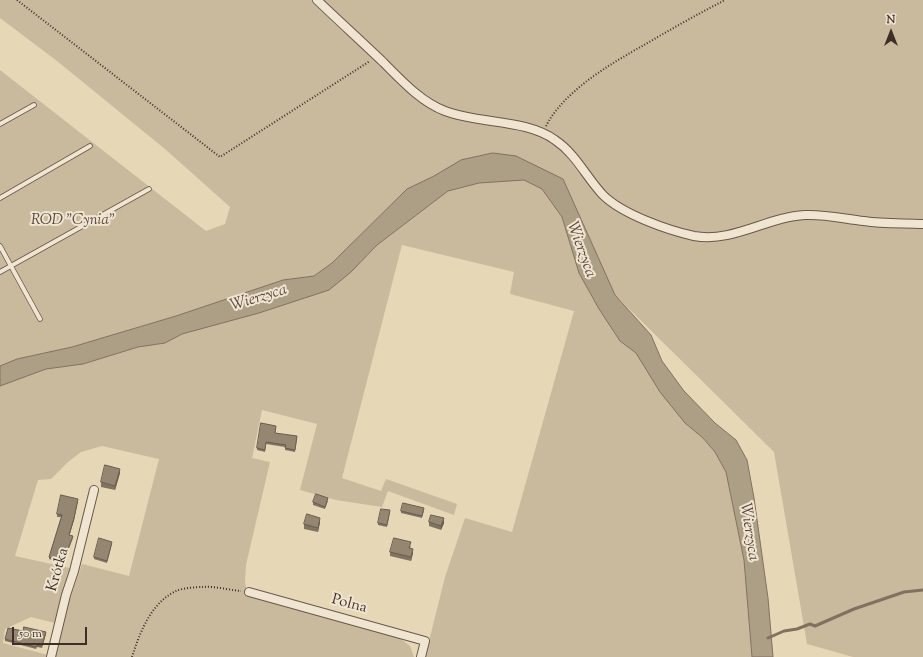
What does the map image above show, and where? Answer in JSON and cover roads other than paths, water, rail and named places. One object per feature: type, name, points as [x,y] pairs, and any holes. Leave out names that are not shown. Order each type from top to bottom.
[{"type":"street","points":[[317,0],[418,95],[444,111],[460,116],[530,128],[554,139],[566,148],[604,196],[627,212],[647,220],[694,236],[708,237],[720,236],[806,214],[866,222],[923,224]]},
{"type":"street","name":"Krótka","points":[[51,657],[94,490]]},
{"type":"street","name":"Polna","points":[[249,592],[425,641],[421,657]]},
{"type":"lane","points":[[0,124],[34,105]]},
{"type":"lane","points":[[0,198],[90,146]]},
{"type":"lane","points":[[0,272],[149,189]]},
{"type":"lane","points":[[0,246],[40,319]]},
{"type":"water","name":"Wierzyca","points":[[493,153],[516,156],[563,179],[615,295],[651,335],[662,361],[684,391],[715,423],[736,440],[747,460],[754,498],[768,598],[773,657],[752,657],[744,560],[726,472],[715,452],[703,438],[685,423],[660,392],[636,353],[620,341],[599,309],[579,273],[562,217],[542,189],[524,180],[479,183],[448,191],[377,245],[351,272],[329,290],[259,313],[182,334],[165,343],[138,347],[83,364],[46,369],[0,386],[0,366],[17,359],[72,347],[176,316],[283,280],[314,276],[332,263],[407,189],[434,176],[461,160]]},
{"type":"waterway","points":[[768,638],[784,631],[797,629],[810,624],[815,626],[854,609],[904,592],[923,590]]},
{"type":"park label","name":"ROD \"Cynia\"","points":[[73,221]]}]
